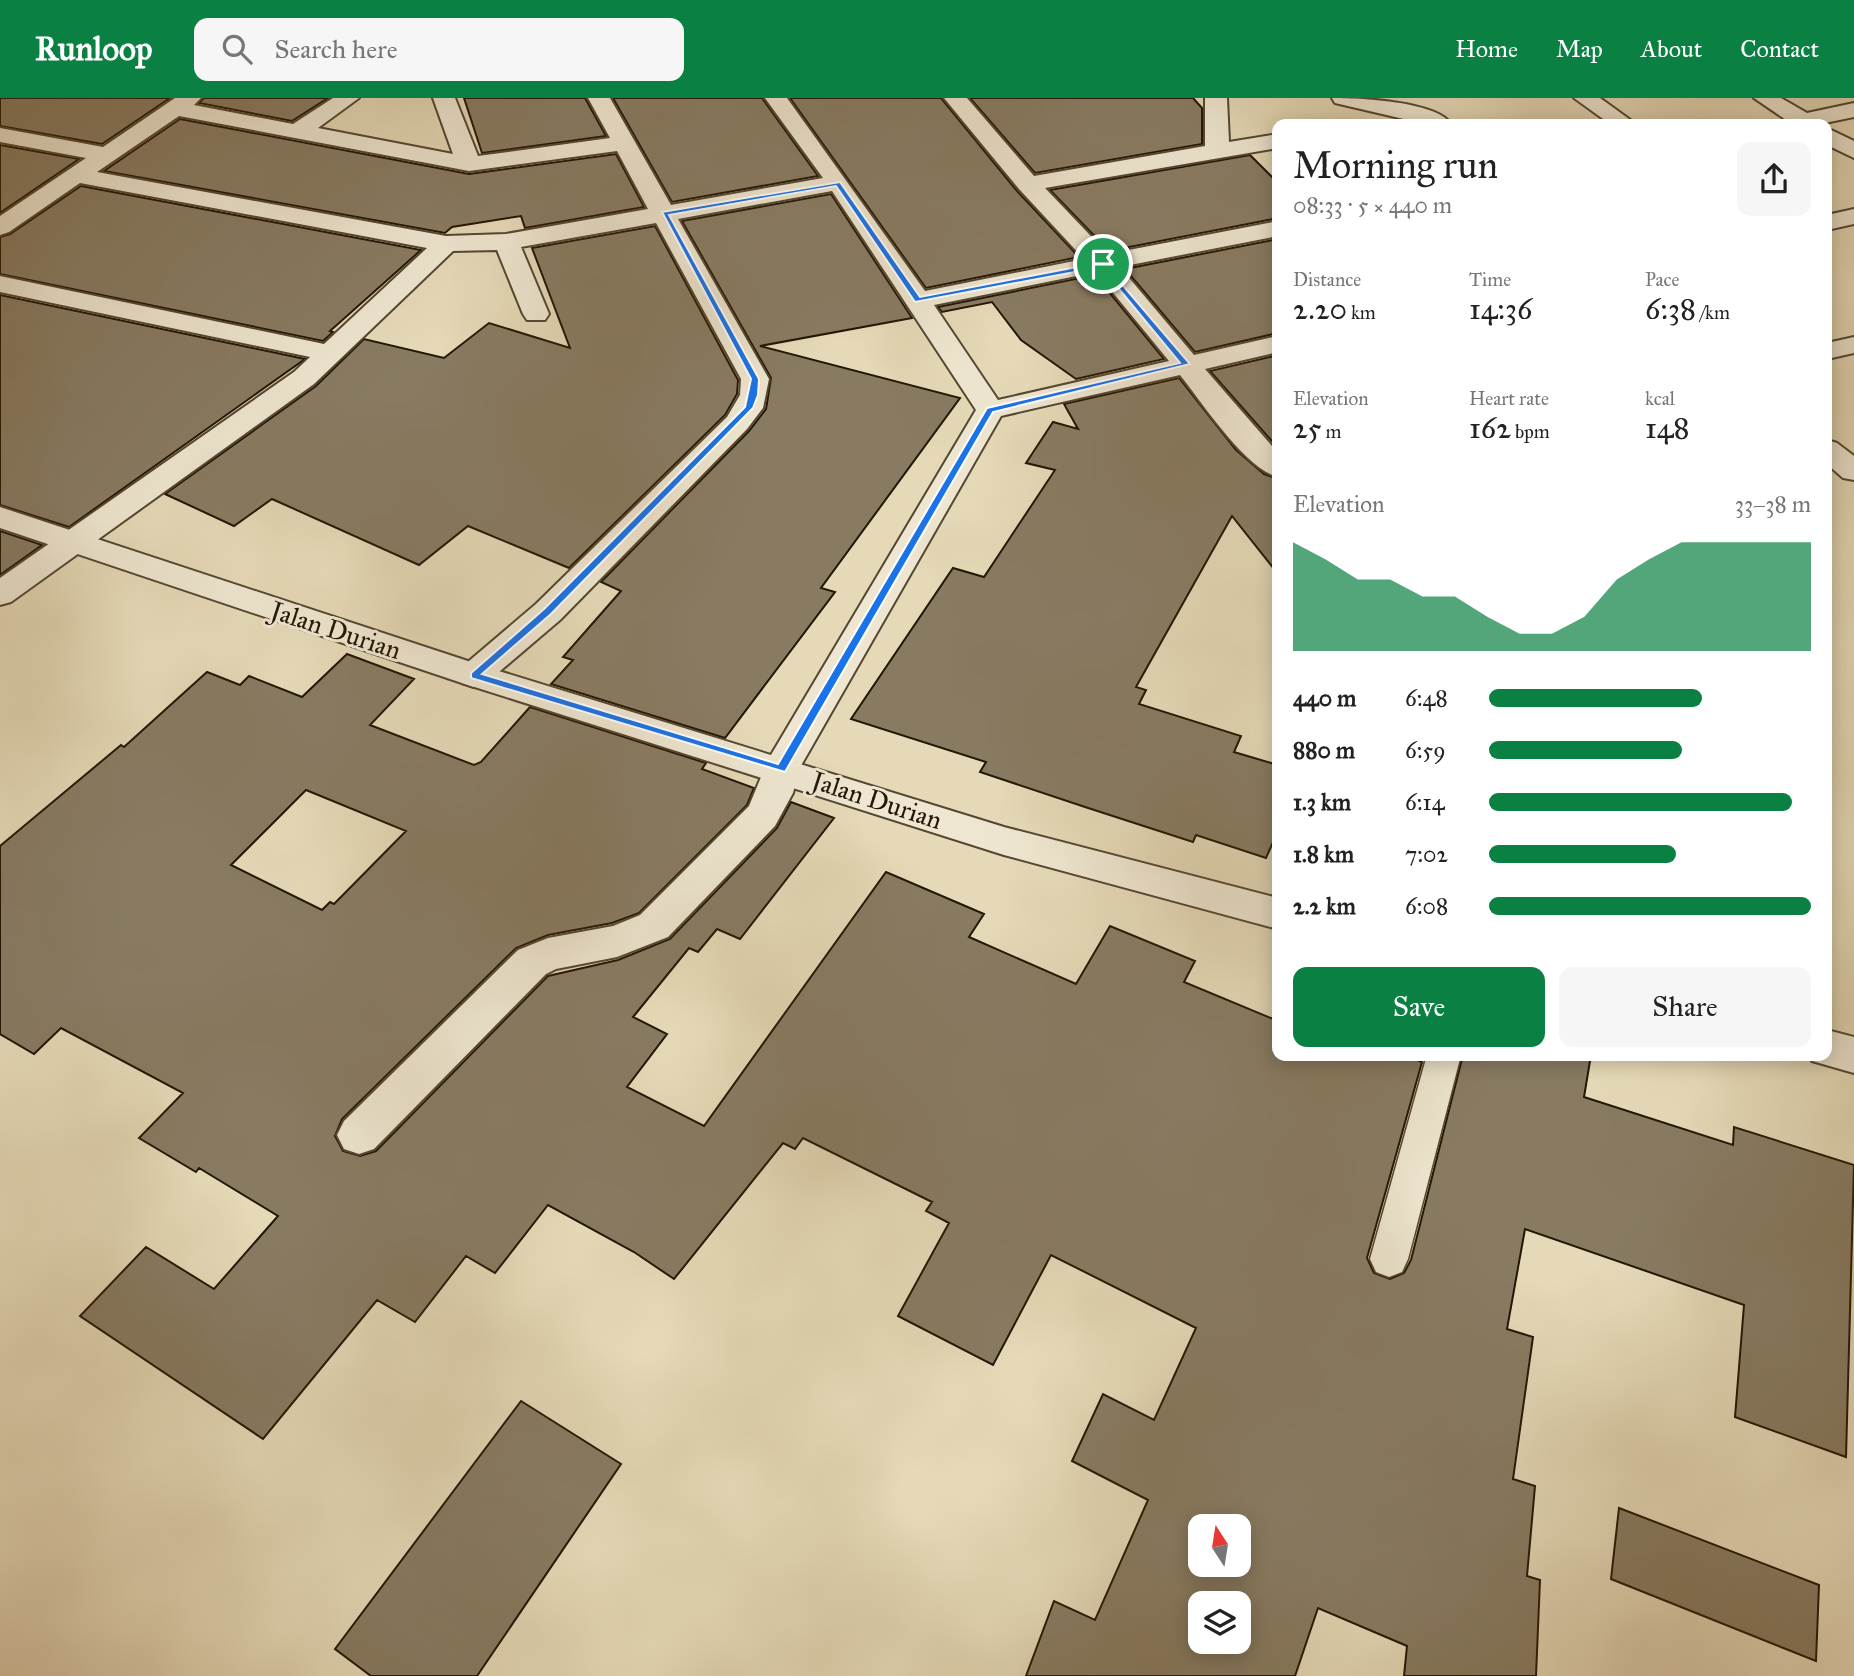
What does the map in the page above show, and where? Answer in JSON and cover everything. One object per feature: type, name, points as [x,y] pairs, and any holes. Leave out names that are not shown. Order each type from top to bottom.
[{"type":"street","points":[[298,131],[348,98]]},
{"type":"street","points":[[444,98],[469,164]]},
{"type":"street","points":[[474,676],[548,612],[749,408],[754,395],[755,379],[599,98]]},
{"type":"street","points":[[776,98],[838,183],[990,410]]},
{"type":"street","points":[[955,98],[1028,184],[1103,264],[1262,456],[1272,464]]},
{"type":"street","points":[[1216,98],[1217,149]]},
{"type":"street","points":[[1343,98],[1424,119]]},
{"type":"street","points":[[1586,98],[1618,119]]},
{"type":"street","points":[[1765,98],[1799,119]]},
{"type":"street","points":[[4,220],[182,103],[298,131],[469,164],[515,160],[626,143]]},
{"type":"street","points":[[1821,119],[1854,110]]},
{"type":"street","points":[[0,135],[104,154]]},
{"type":"street","points":[[1832,138],[1854,151]]},
{"type":"street","points":[[1028,184],[1217,149],[1272,142]]},
{"type":"street","points":[[75,175],[446,244],[506,242],[838,183]]},
{"type":"street","points":[[1832,222],[1854,216]]},
{"type":"street","points":[[918,300],[1272,229]]},
{"type":"street","points":[[506,242],[536,314]]},
{"type":"street","points":[[0,594],[71,541],[267,407],[304,378],[446,244]]},
{"type":"street","points":[[0,284],[328,353]]},
{"type":"street","points":[[359,1135],[532,961],[548,954],[617,941],[654,926],[670,913],[762,816],[775,793],[781,769],[990,410],[1272,345]]},
{"type":"street","points":[[1832,350],[1854,345]]},
{"type":"street","points":[[1832,453],[1854,471]]},
{"type":"street","name":"Jalan Durian","points":[[0,517],[474,676],[781,769],[1004,841],[1272,912]]},
{"type":"street","points":[[1832,1049],[1854,1055]]},
{"type":"lane","points":[[1389,1259],[1442,1061]]},
{"type":"building","points":[[0,98],[170,98],[102,144],[0,126]]},
{"type":"building","points":[[204,98],[328,98],[292,121],[199,103]]},
{"type":"building","points":[[464,98],[585,98],[606,136],[482,153]]},
{"type":"building","points":[[613,98],[762,98],[818,176],[672,202]]},
{"type":"building","points":[[790,98],[941,98],[1017,191],[1079,257],[926,288]]},
{"type":"building","points":[[970,98],[1193,98],[1202,108],[1202,144],[1035,173]]},
{"type":"building","points":[[180,119],[469,174],[616,154],[644,207],[525,228],[521,216],[452,227],[445,233],[104,171]]},
{"type":"building","points":[[0,145],[79,159],[0,213]]},
{"type":"building","points":[[1250,155],[1272,177],[1272,219],[1109,251],[1050,190]]},
{"type":"building","points":[[81,186],[421,250],[330,331],[333,332],[323,341],[0,274],[0,237],[10,234]]},
{"type":"building","points":[[831,194],[912,318],[760,346],[960,398],[821,588],[835,592],[725,738],[551,684],[573,660],[563,657],[621,591],[601,582],[749,431],[766,409],[771,378],[682,221]]},
{"type":"building","points":[[655,226],[738,380],[737,394],[725,415],[569,568],[468,526],[419,565],[272,499],[234,526],[165,494],[316,386],[364,339],[444,358],[489,323],[570,348],[532,248]]},
{"type":"building","points":[[1272,240],[1272,334],[1195,352],[1125,269]]},
{"type":"building","points":[[1095,275],[1164,359],[1076,379],[1021,340],[992,302],[942,312],[938,307]]},
{"type":"building","points":[[0,295],[305,359],[69,527],[0,505]]},
{"type":"building","points":[[1272,356],[1272,441],[1210,371]]},
{"type":"building","points":[[1179,378],[1236,450],[1264,474],[1272,477],[1272,566],[1232,516],[1136,687],[1146,690],[1139,704],[1241,736],[1234,752],[1272,763],[1272,844],[1266,858],[1196,835],[1193,842],[980,772],[986,762],[851,719],[953,568],[984,577],[1055,470],[1026,463],[1053,422],[1078,429],[1064,404]]},
{"type":"building","points":[[0,531],[42,545],[0,575]]},
{"type":"building","points":[[347,654],[414,679],[370,725],[474,765],[481,762],[530,707],[706,763],[702,769],[754,788],[747,805],[639,913],[612,923],[548,935],[516,948],[342,1119],[335,1136],[343,1151],[360,1156],[376,1151],[548,976],[618,960],[670,939],[777,828],[791,802],[834,818],[740,939],[717,929],[698,952],[689,948],[633,1017],[667,1034],[627,1087],[704,1126],[886,872],[984,914],[969,937],[1076,984],[1110,926],[1195,961],[1184,982],[1272,1019],[1272,1061],[1422,1062],[1367,1258],[1374,1273],[1390,1279],[1404,1273],[1411,1260],[1461,1061],[1590,1061],[1584,1097],[1733,1145],[1734,1127],[1854,1165],[1846,1457],[1735,1417],[1744,1305],[1525,1229],[1507,1329],[1533,1337],[1513,1479],[1535,1486],[1527,1576],[1540,1580],[1536,1676],[1404,1676],[1407,1646],[1318,1608],[1295,1676],[1026,1676],[1054,1601],[1095,1620],[1148,1500],[1072,1461],[1103,1394],[1154,1420],[1196,1328],[1051,1255],[993,1365],[898,1316],[949,1223],[926,1211],[932,1202],[803,1138],[795,1149],[783,1143],[674,1279],[634,1252],[548,1205],[495,1273],[466,1256],[415,1322],[377,1300],[263,1439],[80,1316],[146,1247],[214,1289],[278,1216],[199,1168],[196,1172],[139,1138],[183,1093],[61,1028],[34,1054],[0,1034],[0,846],[121,745],[124,747],[207,672],[240,685],[249,676],[302,697]],"holes":[[[306,790],[406,831],[334,904],[330,902],[322,910],[231,865]]]},
{"type":"building","points":[[521,1401],[621,1464],[477,1676],[371,1676],[335,1649]]},
{"type":"building","points":[[1619,1508],[1819,1585],[1816,1661],[1611,1579]]},
{"type":"route","points":[[838,183],[918,300],[1103,264],[1186,364],[990,410],[781,769],[474,676],[548,612],[749,408],[754,395],[755,379],[664,214],[838,183]]}]
